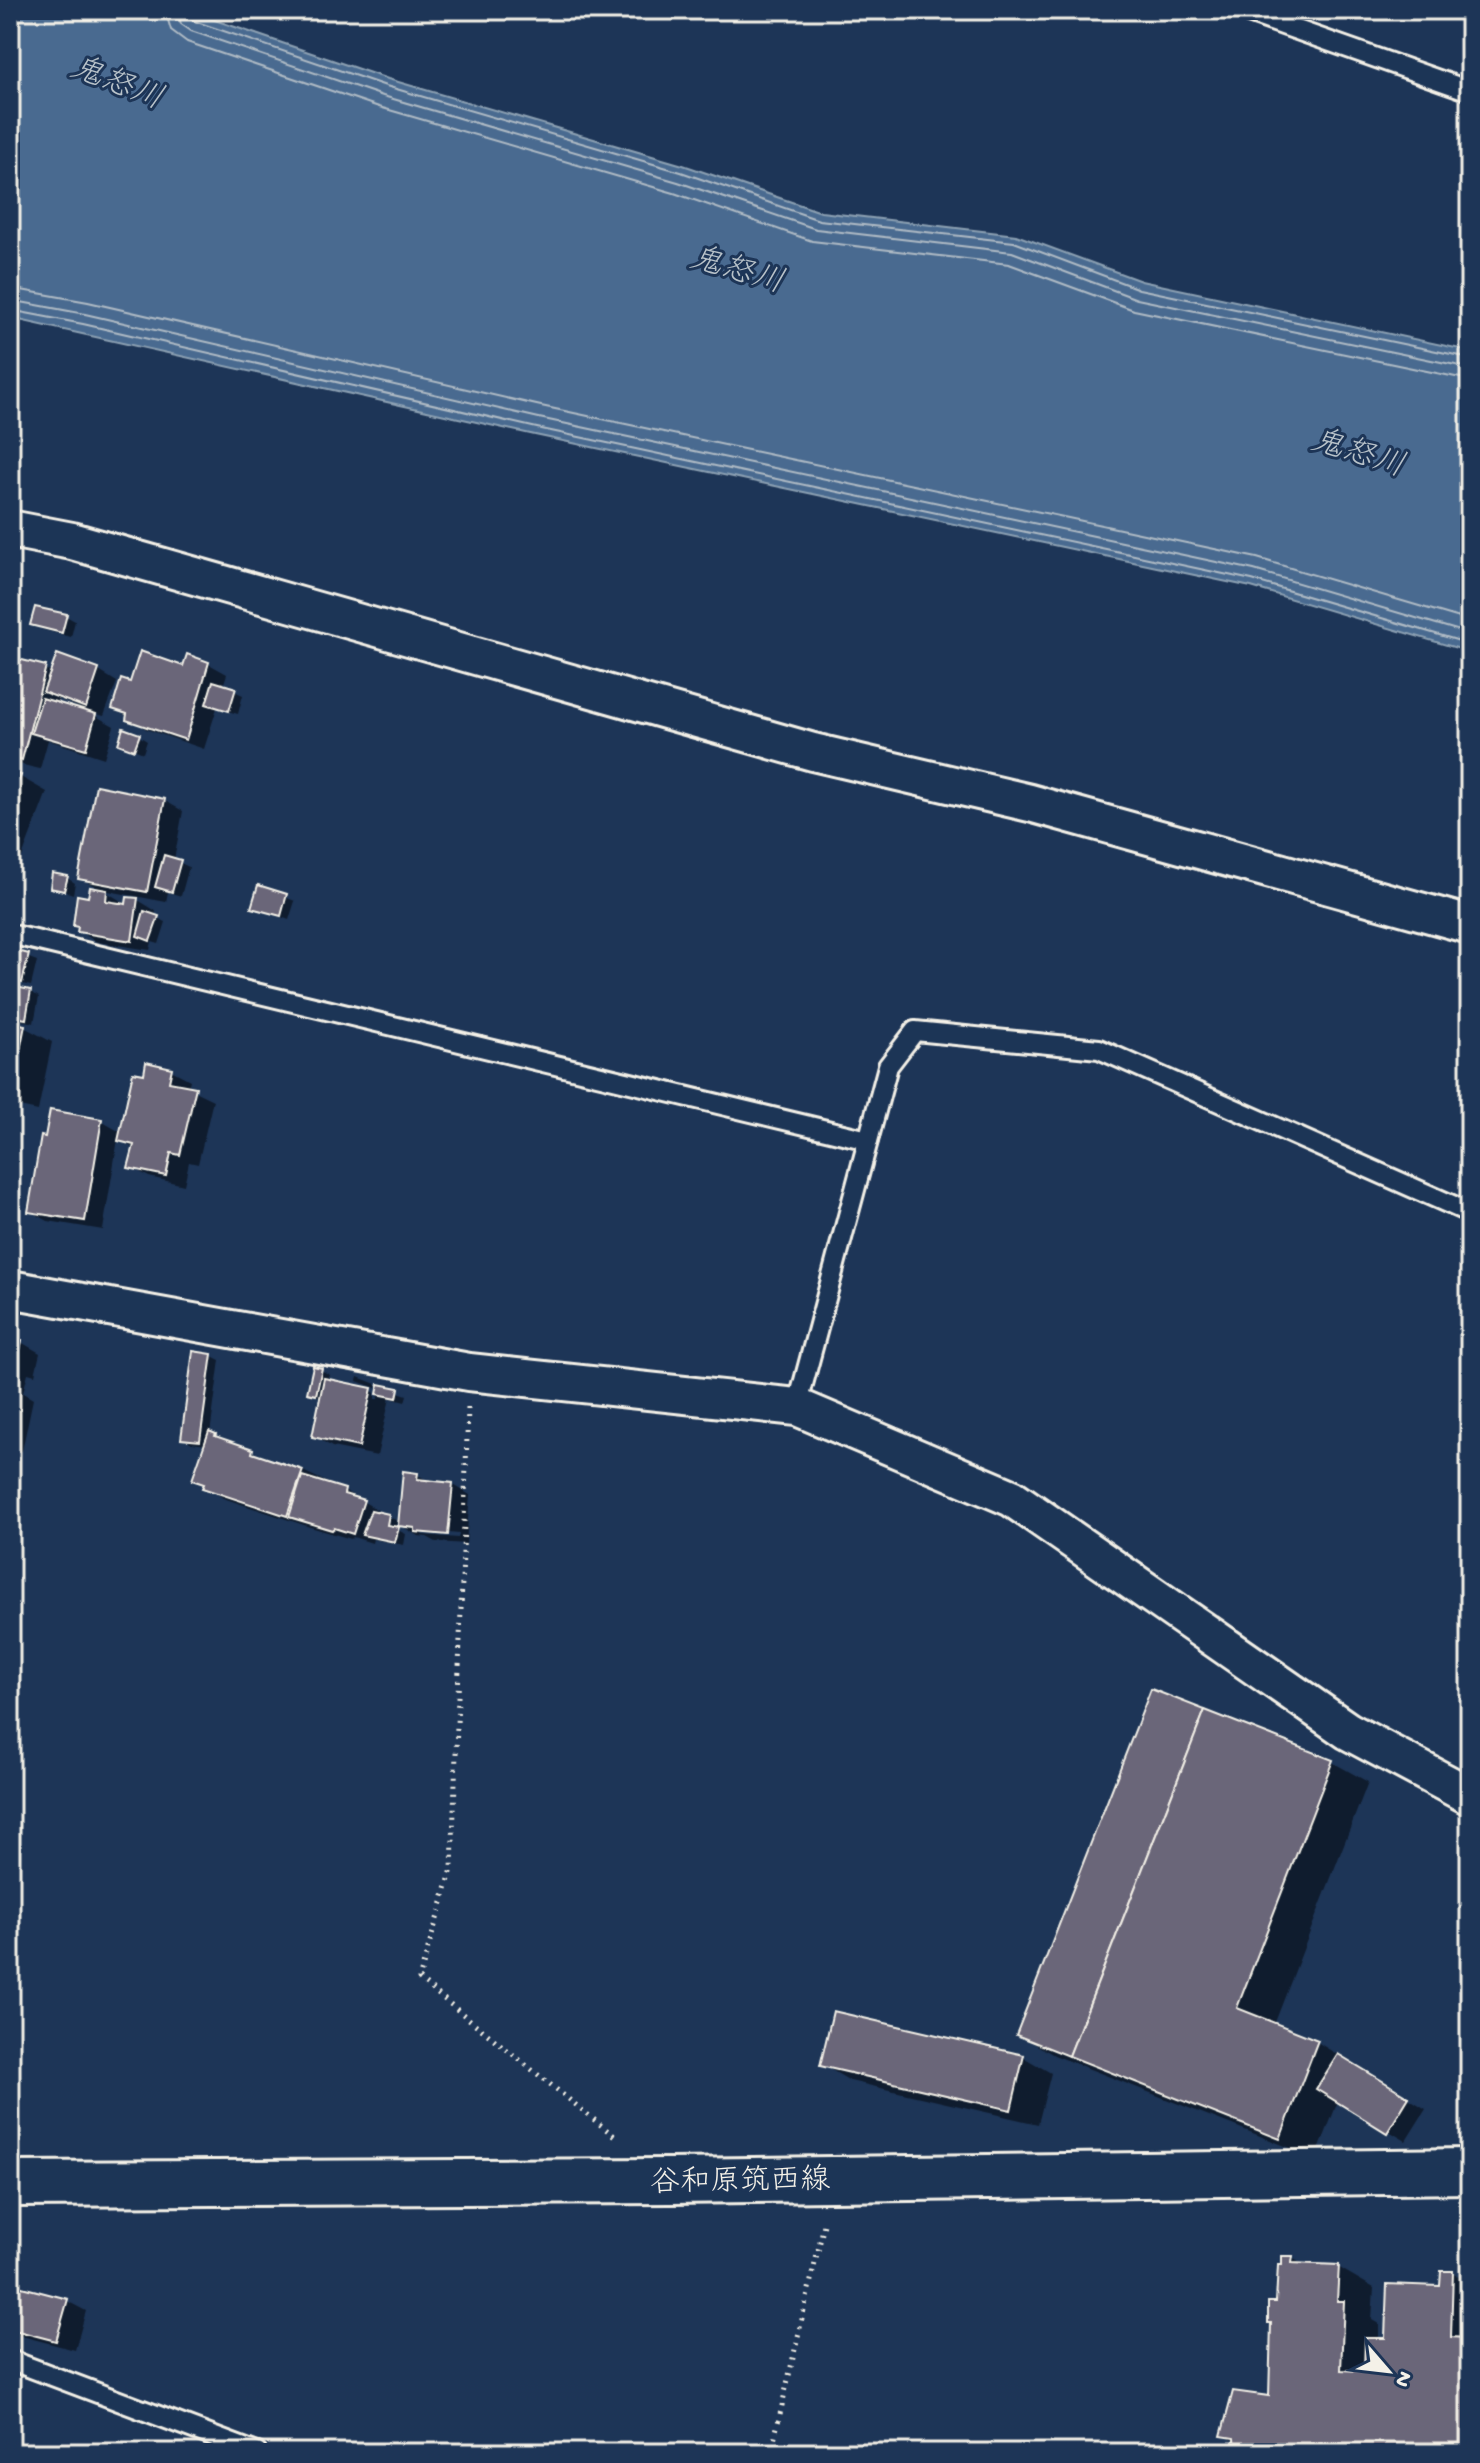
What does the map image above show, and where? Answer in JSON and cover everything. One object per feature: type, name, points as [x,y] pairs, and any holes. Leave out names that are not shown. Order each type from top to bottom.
[{"type":"main road","name":"谷和原筑西線","points":[[10,2184],[655,2181],[1470,2171]]},
{"type":"street","points":[[10,529],[72,541],[813,752],[1030,803],[1470,925]]},
{"type":"street","points":[[10,1289],[469,1372],[797,1407],[1012,1498],[1348,1731],[1470,1796]]},
{"type":"lane","points":[[1240,10],[1470,91]]},
{"type":"lane","points":[[10,934],[868,1140]]},
{"type":"lane","points":[[797,1407],[888,1066],[915,1031],[1099,1049],[1470,1213]]},
{"type":"lane","points":[[10,2360],[257,2453]]},
{"type":"path","points":[[469,1372],[452,1869],[419,1979],[623,2142]]},
{"type":"path","points":[[771,2453],[834,2177]]},
{"type":"water","name":"鬼怒川","points":[[10,10],[178,10],[194,13],[388,79],[683,165],[821,212],[1016,235],[1141,281],[1470,351],[1470,652],[1251,587],[535,435],[10,318]]},
{"type":"building","points":[[35,607],[67,614],[62,633],[30,625]]},
{"type":"building","points":[[140,651],[183,666],[187,654],[209,662],[186,740],[126,720],[127,714],[112,709],[121,679],[130,682]]},
{"type":"building","points":[[57,654],[99,669],[86,708],[43,692]]},
{"type":"building","points":[[10,657],[46,666],[22,760],[10,757]]},
{"type":"building","points":[[213,681],[236,688],[229,711],[206,704]]},
{"type":"building","points":[[42,698],[96,714],[86,749],[31,733]]},
{"type":"building","points":[[123,728],[140,734],[134,750],[118,744]]},
{"type":"building","points":[[10,771],[21,775],[10,802]]},
{"type":"building","points":[[96,785],[165,799],[147,892],[78,879]]},
{"type":"building","points":[[164,855],[181,860],[172,892],[155,887]]},
{"type":"building","points":[[52,873],[68,876],[64,891],[50,888]]},
{"type":"building","points":[[258,885],[287,894],[281,916],[251,908]]},
{"type":"building","points":[[90,887],[107,890],[106,901],[126,904],[127,897],[138,898],[132,941],[77,932],[78,927],[73,926],[77,895],[88,897]]},
{"type":"building","points":[[144,911],[159,916],[150,941],[137,936]]},
{"type":"building","points":[[10,949],[29,954],[22,983],[10,979]]},
{"type":"building","points":[[10,986],[31,990],[26,1019],[10,1016]]},
{"type":"building","points":[[10,1022],[25,1025],[11,1096],[10,1096]]},
{"type":"building","points":[[146,1062],[172,1068],[169,1082],[196,1087],[180,1155],[171,1153],[166,1176],[128,1168],[134,1145],[118,1141],[133,1072],[144,1074]]},
{"type":"building","points":[[50,1110],[102,1119],[85,1221],[28,1212],[41,1136],[45,1137]]},
{"type":"building","points":[[10,1338],[22,1340],[17,1366],[10,1364]]},
{"type":"building","points":[[193,1351],[212,1354],[200,1441],[181,1439]]},
{"type":"building","points":[[313,1366],[322,1368],[316,1395],[307,1393]]},
{"type":"building","points":[[324,1378],[372,1388],[359,1447],[312,1437]]},
{"type":"building","points":[[379,1384],[399,1388],[397,1398],[377,1394]]},
{"type":"building","points":[[209,1431],[253,1449],[252,1453],[303,1470],[287,1516],[202,1488],[204,1484],[192,1480]]},
{"type":"building","points":[[403,1471],[418,1473],[417,1479],[453,1483],[448,1535],[415,1532],[415,1528],[398,1526]]},
{"type":"building","points":[[302,1476],[345,1489],[344,1494],[364,1500],[353,1534],[289,1517]]},
{"type":"building","points":[[371,1510],[389,1514],[387,1525],[399,1527],[395,1542],[362,1535]]},
{"type":"building","points":[[1151,1689],[1205,1710],[1069,2056],[1016,2035]]},
{"type":"building","points":[[1205,1710],[1333,1760],[1237,2008],[1318,2040],[1280,2139],[1069,2056]]},
{"type":"building","points":[[833,2011],[1024,2055],[1011,2110],[820,2066]]},
{"type":"building","points":[[1338,2054],[1409,2097],[1387,2133],[1316,2089]]},
{"type":"building","points":[[1282,2256],[1293,2256],[1292,2263],[1339,2265],[1337,2301],[1344,2301],[1341,2370],[1364,2371],[1365,2338],[1385,2338],[1387,2284],[1440,2286],[1441,2271],[1453,2271],[1451,2337],[1466,2338],[1466,2453],[1235,2453],[1234,2438],[1221,2436],[1233,2391],[1269,2396],[1271,2323],[1268,2323],[1268,2302],[1276,2302],[1278,2265],[1282,2265]]},
{"type":"building","points":[[10,2284],[68,2299],[56,2341],[10,2329]]}]
